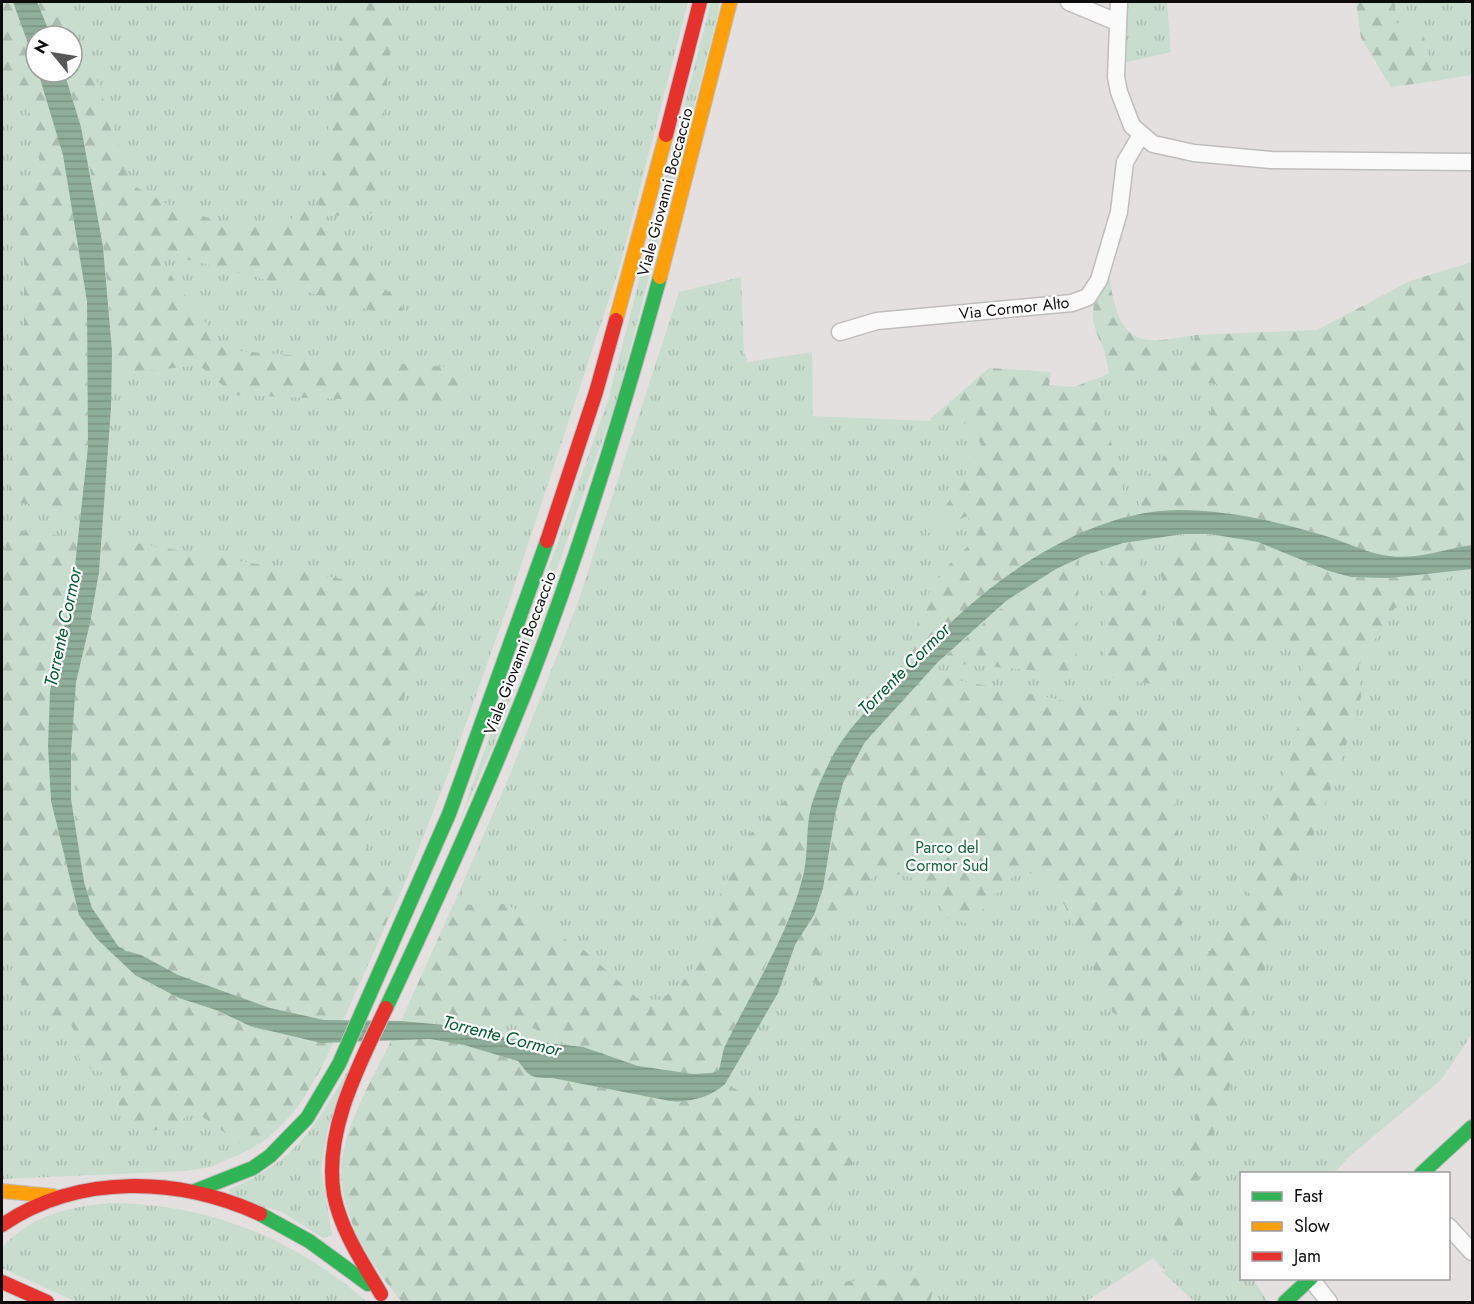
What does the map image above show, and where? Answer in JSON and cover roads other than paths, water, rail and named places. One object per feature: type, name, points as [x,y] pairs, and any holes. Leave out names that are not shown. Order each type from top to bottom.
[{"type":"main road","name":"Viale Giovanni Boccaccio","points":[[195,1191],[253,1168],[270,1156],[307,1118],[323,1093],[436,844],[470,760],[516,634],[592,403],[650,198],[700,2]]},
{"type":"main road","name":"Viale Giovanni Boccaccio","points":[[385,1298],[343,1227],[334,1190],[332,1164],[345,1102],[459,850],[539,652],[624,407],[660,280],[730,2]]},
{"type":"main road","points":[[1422,1172],[1473,1127]]},
{"type":"main road","points":[[2,1191],[53,1196],[119,1187],[195,1191],[232,1204],[309,1242],[344,1264],[385,1298]]},
{"type":"main road","points":[[2,1225],[26,1208],[53,1196]]},
{"type":"main road","points":[[1285,1302],[1310,1280]]},
{"type":"main road","points":[[3,1282],[47,1302]]},
{"type":"street","points":[[1069,2],[1117,22]]},
{"type":"street","points":[[1119,2],[1116,77],[1124,109],[1141,135],[1154,144],[1194,153],[1271,160],[1473,162]]},
{"type":"street","name":"Via Cormor Alto","points":[[840,332],[877,321],[1072,303],[1088,297],[1099,280],[1119,212],[1125,162],[1141,135]]},
{"type":"street","points":[[1450,1227],[1473,1252]]},
{"type":"street","points":[[1312,1280],[1329,1302]]},
{"type":"water label","name":"Torrente Cormor","points":[[63,627]]},
{"type":"water label","name":"Torrente Cormor","points":[[904,669]]},
{"type":"water label","name":"Torrente Cormor","points":[[502,1036]]},
{"type":"park label","name":"Parco del Cormor Sud","points":[[947,856]]}]
